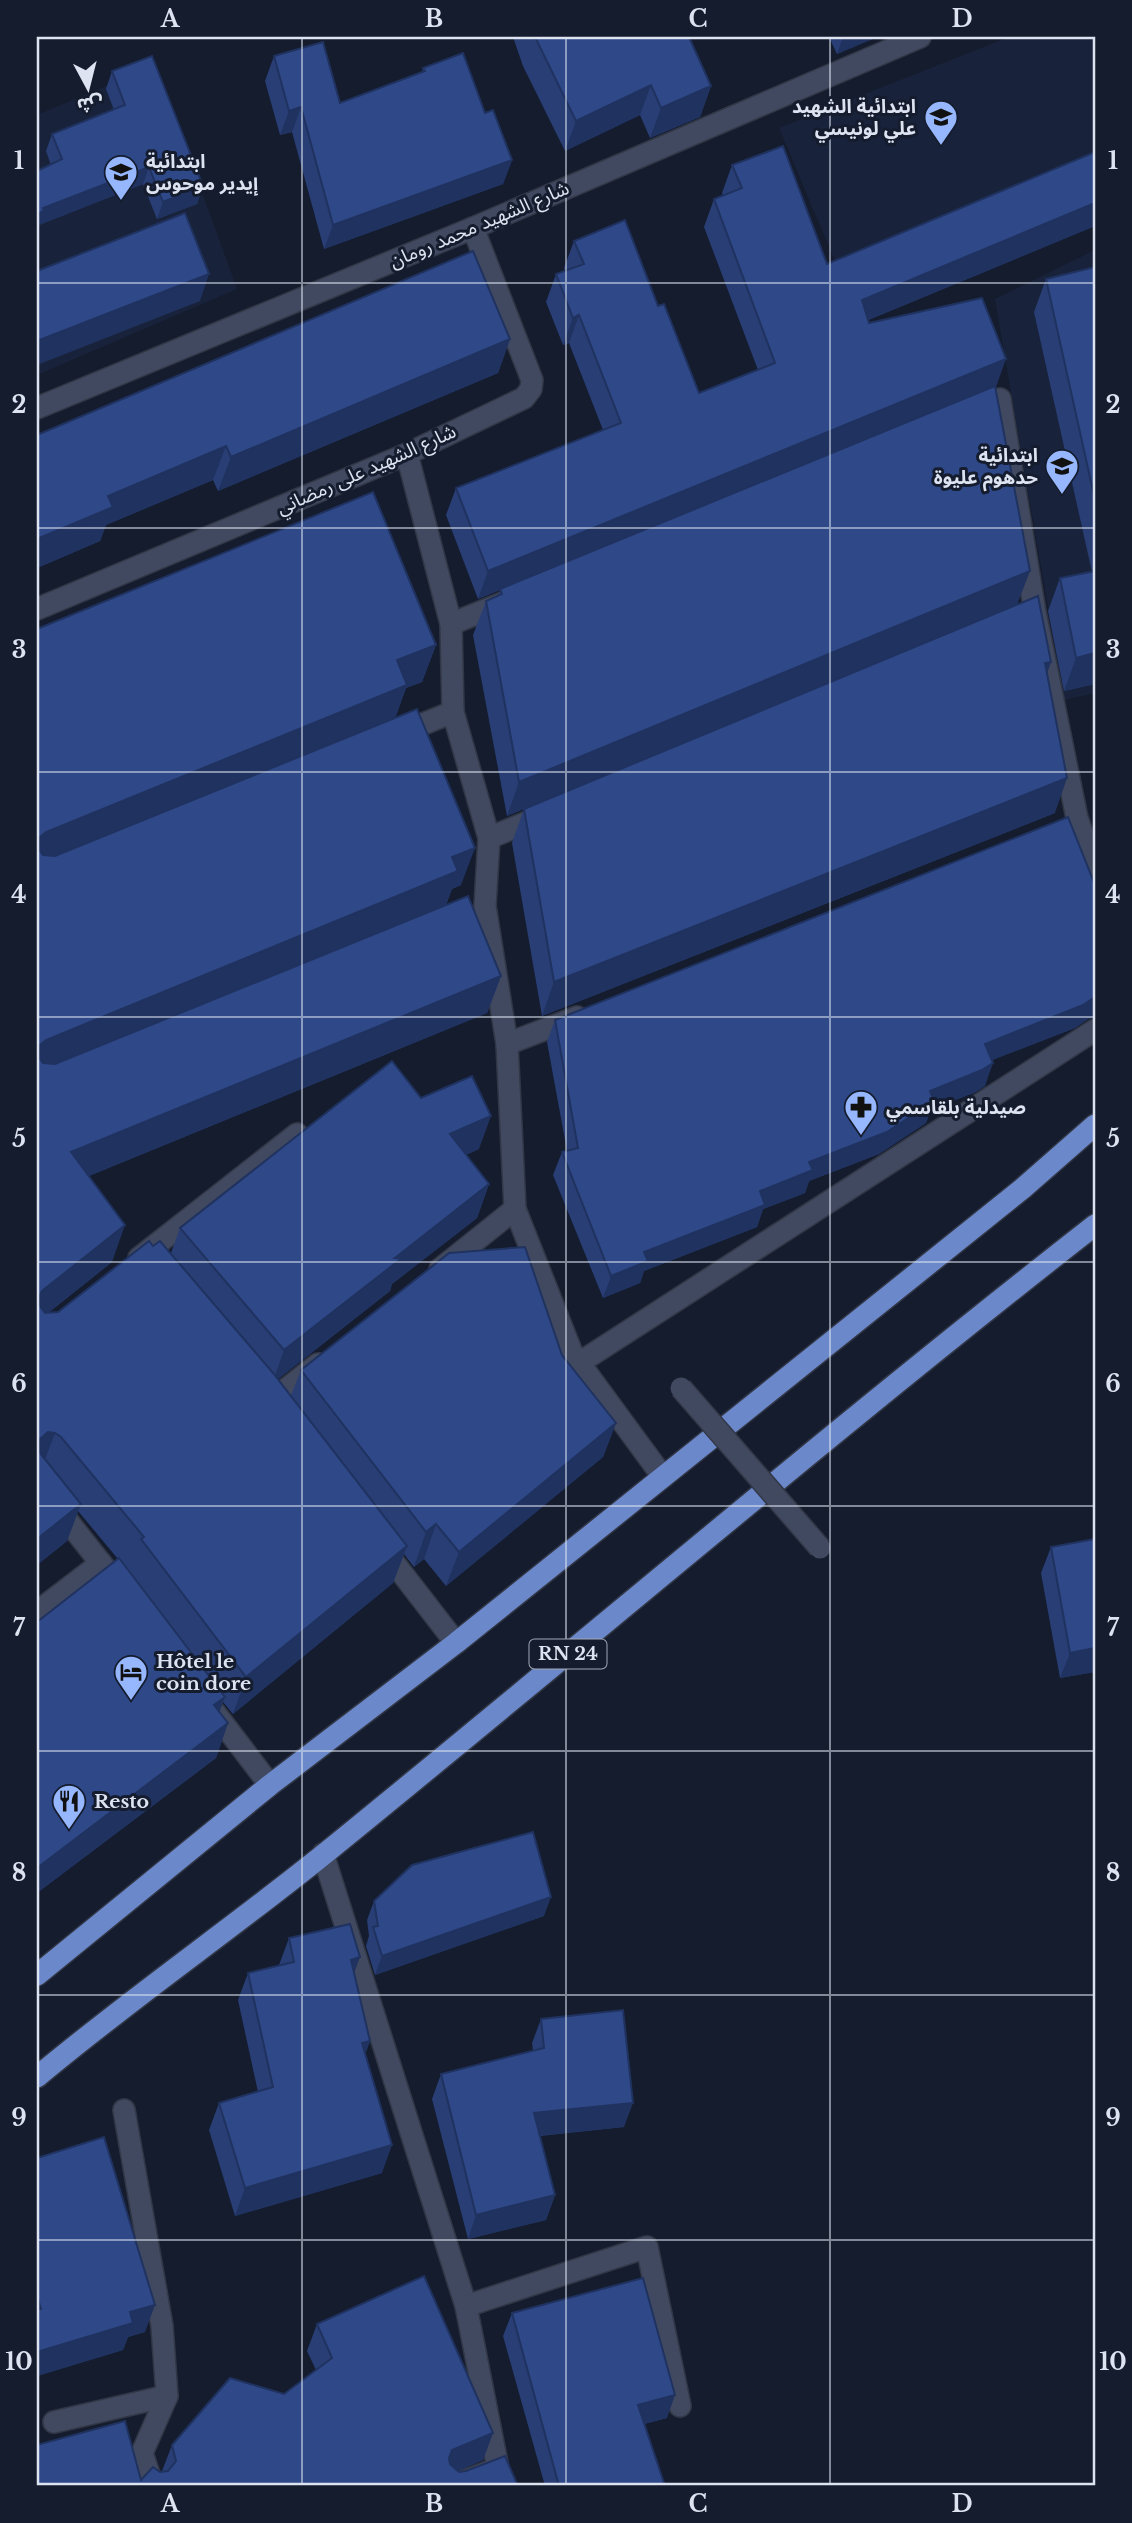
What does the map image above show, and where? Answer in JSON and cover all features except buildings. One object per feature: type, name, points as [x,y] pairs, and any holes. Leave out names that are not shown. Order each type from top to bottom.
[{"type":"highway","points":[[37,1975],[270,1785],[456,1643],[1022,1189],[1095,1125]]},
{"type":"highway","name":"RN 24","points":[[37,2077],[77,2043],[323,1854],[942,1345],[1095,1225]]},
{"type":"highway","points":[[37,2082],[77,2043]]},
{"type":"street","name":"شارع الشهيد محمد رومان","points":[[37,408],[473,228],[920,37]]},
{"type":"street","name":"شارع الشهيد على رمضاني","points":[[37,609],[407,454],[524,398],[531,389],[532,380],[473,228]]},
{"type":"street","points":[[949,420],[1000,399],[1071,820],[1095,870]]},
{"type":"street","points":[[407,454],[451,624],[453,712],[489,838],[478,908],[508,1044],[515,1209],[572,1353],[663,1477]]},
{"type":"street","points":[[451,624],[528,593]]},
{"type":"street","points":[[1010,622],[1035,612]]},
{"type":"street","points":[[377,743],[453,712]]},
{"type":"street","points":[[489,838],[566,807]]},
{"type":"street","points":[[508,1044],[598,1008]]},
{"type":"street","points":[[579,1363],[1095,1030]]},
{"type":"street","points":[[123,1270],[149,1259],[297,1134]]},
{"type":"street","points":[[419,1285],[515,1209]]},
{"type":"street","points":[[270,1402],[334,1352]]},
{"type":"street","points":[[681,1388],[820,1548]]},
{"type":"street","points":[[37,1482],[135,1607]]},
{"type":"street","points":[[371,1534],[456,1643]]},
{"type":"street","points":[[37,1612],[102,1563]]},
{"type":"street","points":[[194,1685],[270,1785]]},
{"type":"street","points":[[323,1854],[466,2306],[498,2469],[452,2486]]},
{"type":"street","points":[[124,2110],[162,2326],[167,2396],[142,2453],[153,2486]]},
{"type":"street","points":[[466,2306],[647,2247],[680,2406]]},
{"type":"street","points":[[54,2422],[167,2396]]},
{"type":"shaded area","name":"ابتدائية الشهيد علي لونيسي","points":[[1009,37],[1095,37],[1095,165],[840,273],[779,128]]},
{"type":"shaded area","name":"ابتدائية إيدير موحوس","points":[[156,65],[237,289],[37,375],[37,115]]},
{"type":"shaded area","name":"ابتدائية حدهوم عليوة","points":[[1095,250],[1095,693],[1064,700],[995,299]]},
{"type":"place","name":"ابتدائية الشهيد علي لونيسي","points":[[941,147]]},
{"type":"place","name":"ابتدائية إيدير موحوس","points":[[121,202]]},
{"type":"place","name":"ابتدائية حدهوم عليوة","points":[[1062,496]]},
{"type":"place","name":"صيدلية بلقاسمي","points":[[861,1137]]},
{"type":"place","name":"Hôtel le coin dore","points":[[131,1702]]},
{"type":"place","name":"Resto","points":[[69,1831]]}]
